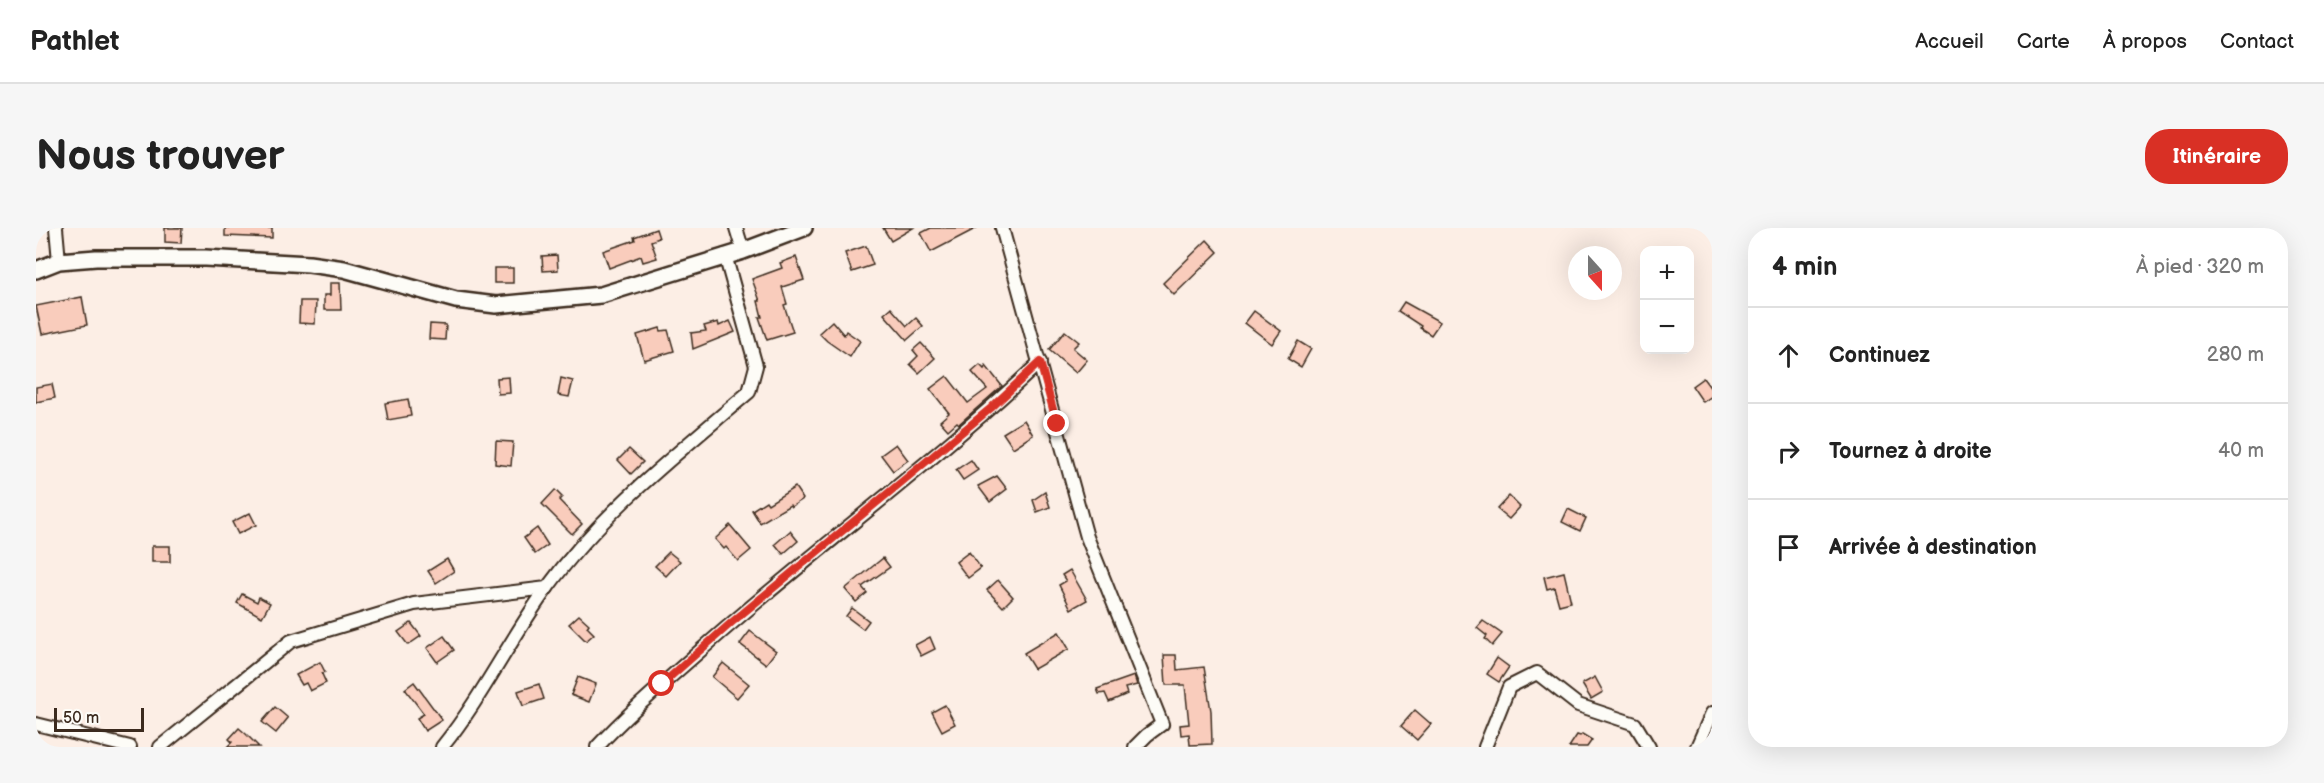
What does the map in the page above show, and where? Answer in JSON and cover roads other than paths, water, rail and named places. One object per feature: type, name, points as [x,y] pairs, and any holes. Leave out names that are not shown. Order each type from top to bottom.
[{"type":"street","points":[[56,228],[59,261]]},
{"type":"street","points":[[735,228],[743,251]]},
{"type":"street","points":[[36,270],[59,261],[96,258],[194,258],[309,264],[344,269],[456,300],[496,305],[601,295],[743,251],[804,228]]},
{"type":"street","points":[[1002,228],[1087,537],[1162,724],[1135,747]]},
{"type":"street","points":[[442,747],[459,726],[547,588],[576,551],[627,496],[749,392],[756,366],[725,255]]},
{"type":"street","points":[[597,747],[627,715],[731,623],[991,408],[1040,362]]},
{"type":"street","points":[[160,747],[291,641],[414,604],[547,588]]},
{"type":"street","points":[[1485,747],[1509,687],[1538,673],[1578,705],[1635,724],[1649,747]]},
{"type":"street","points":[[1697,747],[1712,713]]},
{"type":"street","points":[[36,724],[130,747]]}]
